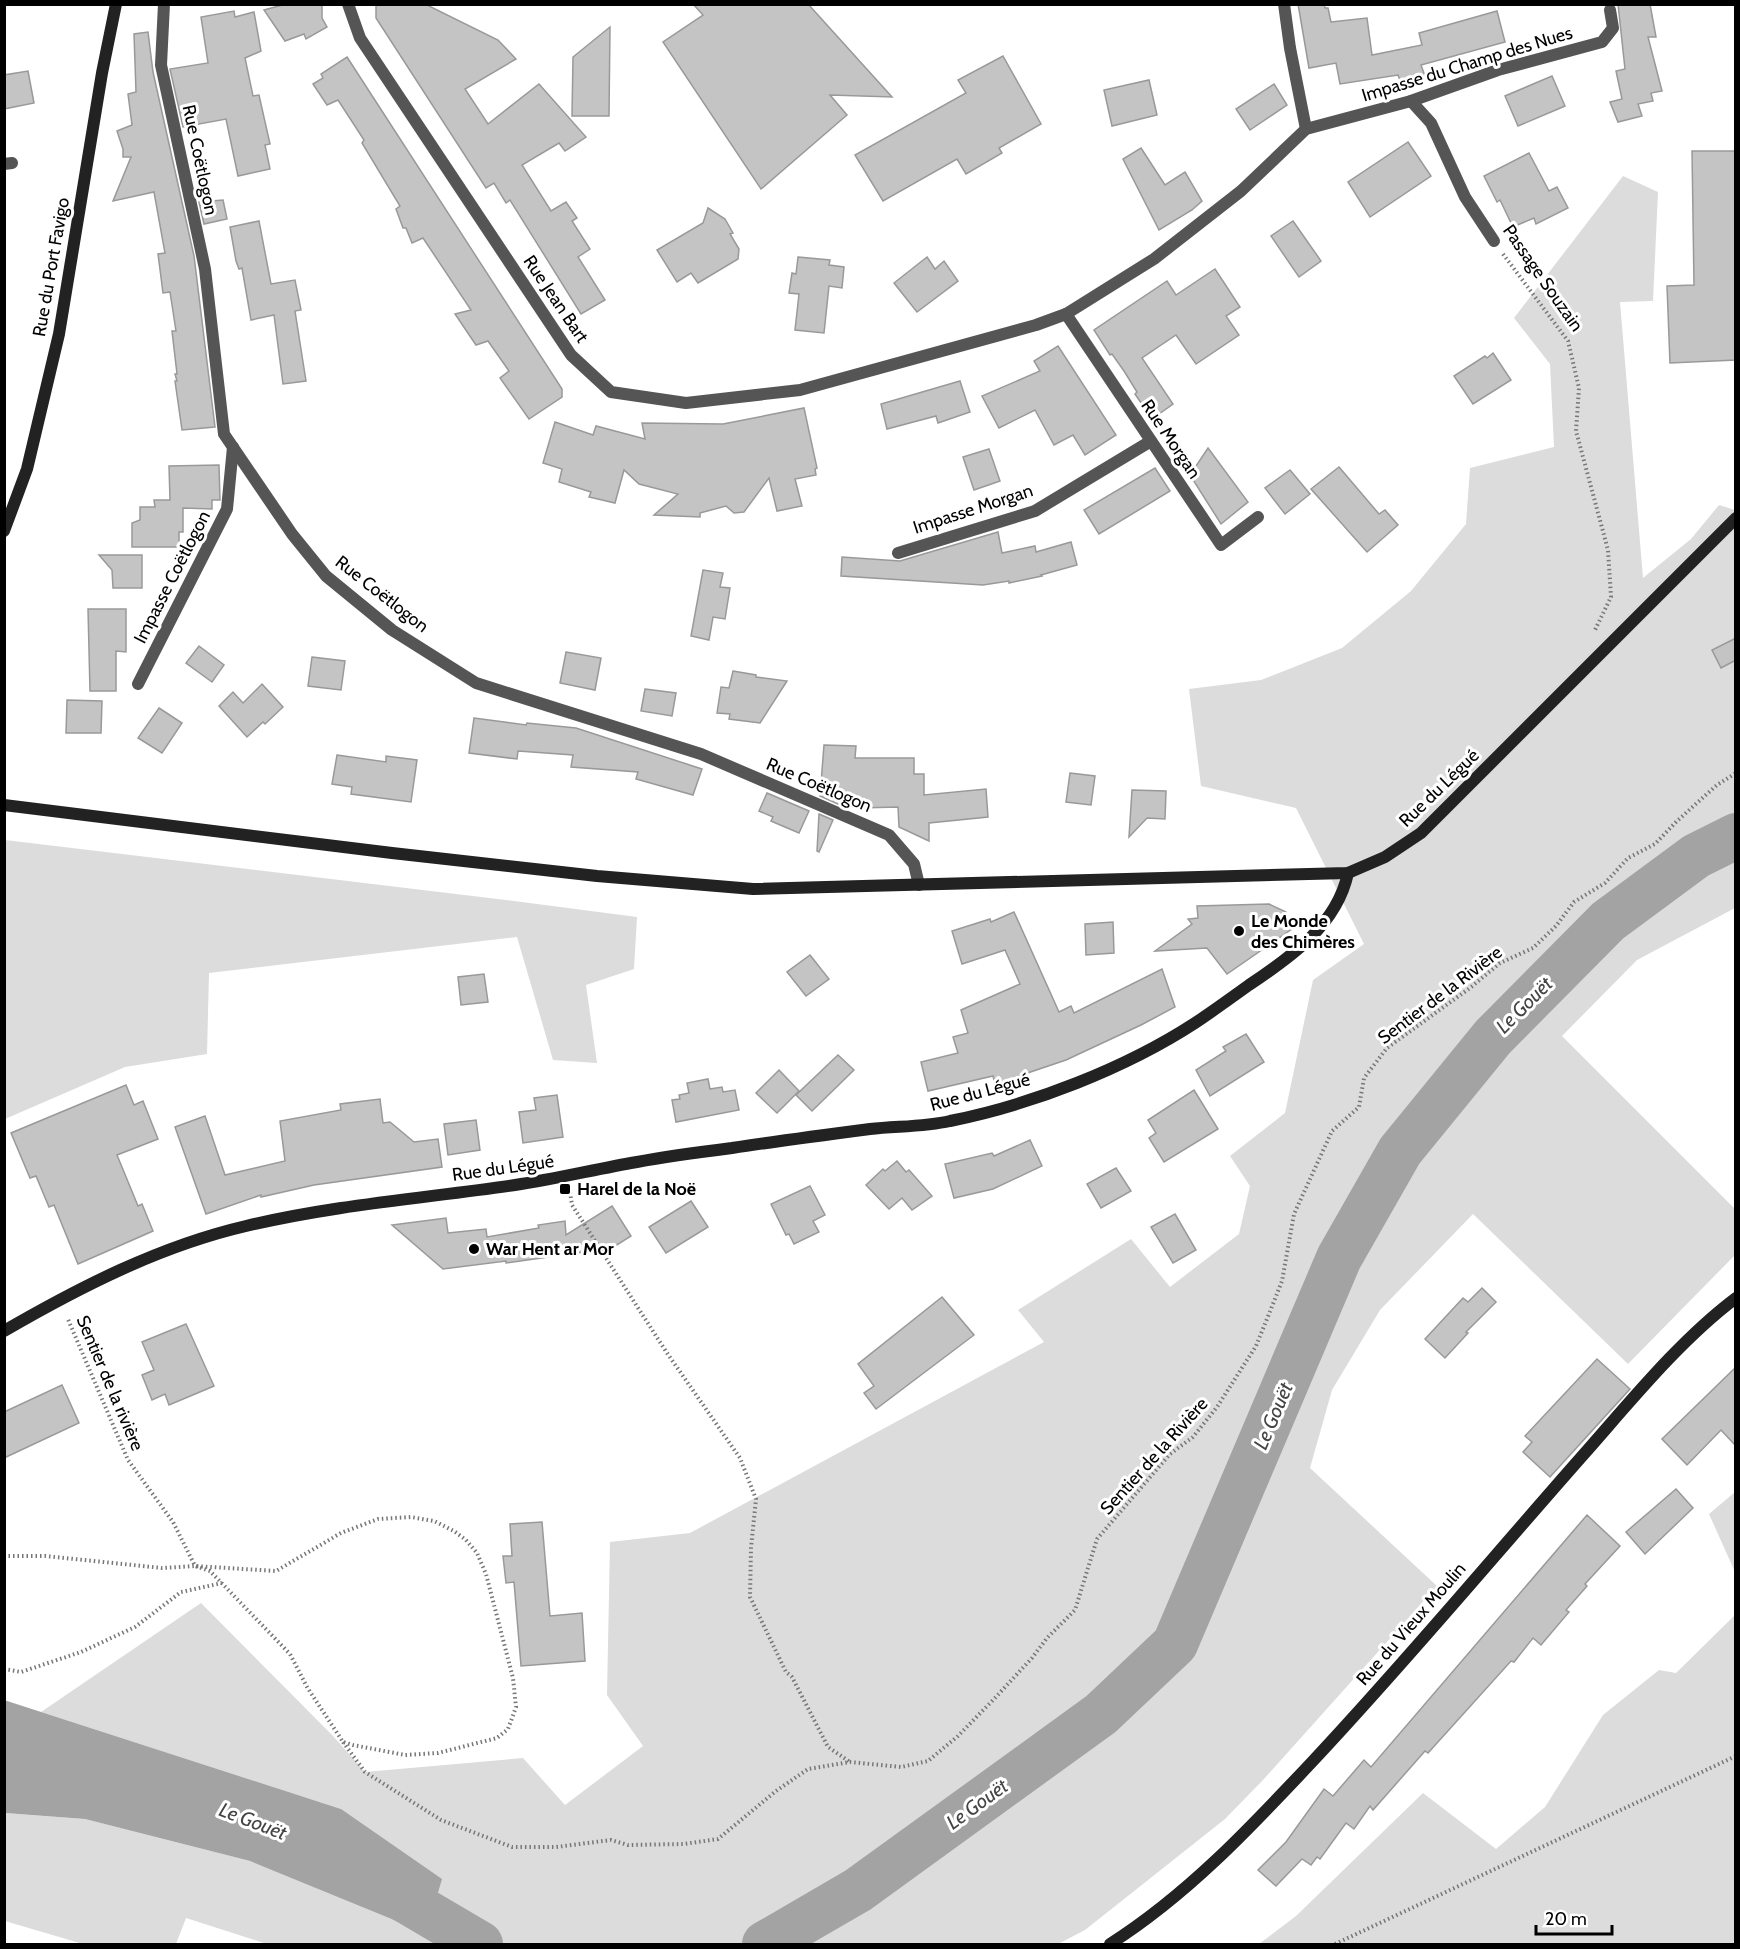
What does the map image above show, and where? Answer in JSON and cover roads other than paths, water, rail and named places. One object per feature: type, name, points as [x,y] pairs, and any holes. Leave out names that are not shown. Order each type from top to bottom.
[{"type":"street","name":"Rue du Port Favigo","points":[[4,531],[27,469],[59,334],[102,73],[116,4]]},
{"type":"street","name":"Rue Coëtlogon","points":[[164,4],[161,65],[205,269],[225,434],[292,534],[326,576],[392,630],[476,683],[701,754],[889,835],[914,864],[920,885]]},
{"type":"street","name":"Rue Jean Bart","points":[[348,4],[360,38],[571,355],[611,393],[686,403],[800,390],[1025,328],[1066,314],[1154,259],[1241,191],[1306,129]]},
{"type":"street","points":[[1284,4],[1306,129]]},
{"type":"street","name":"Impasse du Champ des Nues","points":[[1306,129],[1411,100],[1498,70],[1602,42],[1613,28],[1610,10]]},
{"type":"street","name":"Passage Souzain","points":[[1411,100],[1431,123],[1465,197],[1494,241]]},
{"type":"street","name":"Rue Morgan","points":[[1066,314],[1221,545],[1258,518]]},
{"type":"street","name":"Impasse Morgan","points":[[898,553],[1035,511],[1151,441]]},
{"type":"street","name":"Impasse Coëtlogon","points":[[138,684],[227,509],[233,447]]},
{"type":"street","name":"Rue du Légué","points":[[4,1331],[59,1300],[138,1262],[200,1239],[241,1227],[337,1208],[567,1177],[692,1153],[951,1121],[993,1110],[1075,1082],[1122,1062],[1193,1025],[1313,938],[1344,893],[1348,873],[1385,857],[1421,833],[1736,518]]},
{"type":"street","points":[[4,805],[381,852],[597,876],[753,890],[1348,873]]},
{"type":"street","name":"Rue du Vieux Moulin","points":[[1110,1944],[1141,1925],[1190,1886],[1257,1821],[1356,1715],[1642,1389],[1736,1291]]},
{"type":"street","name":"Rue du Vieux Moulin","points":[[1722,1308],[1736,1298]]},
{"type":"water","points":[[4,1700],[341,1809],[442,1879],[426,1933],[250,1861],[85,1819],[5,1813]]},
{"type":"waterway","name":"Le Gouët","points":[[765,1944],[858,1890],[1101,1714],[1175,1644],[1339,1258],[1400,1151],[1493,1037],[1608,921],[1696,856],[1736,836]]},
{"type":"waterway","name":"Le Gouët","points":[[378,1884],[480,1944]]},
{"type":"place","name":"Le Monde des Chimères","points":[[1239,931]]},
{"type":"place","name":"Harel de la Noë","points":[[565,1189]]},
{"type":"place","name":"War Hent ar Mor","points":[[474,1249]]}]
